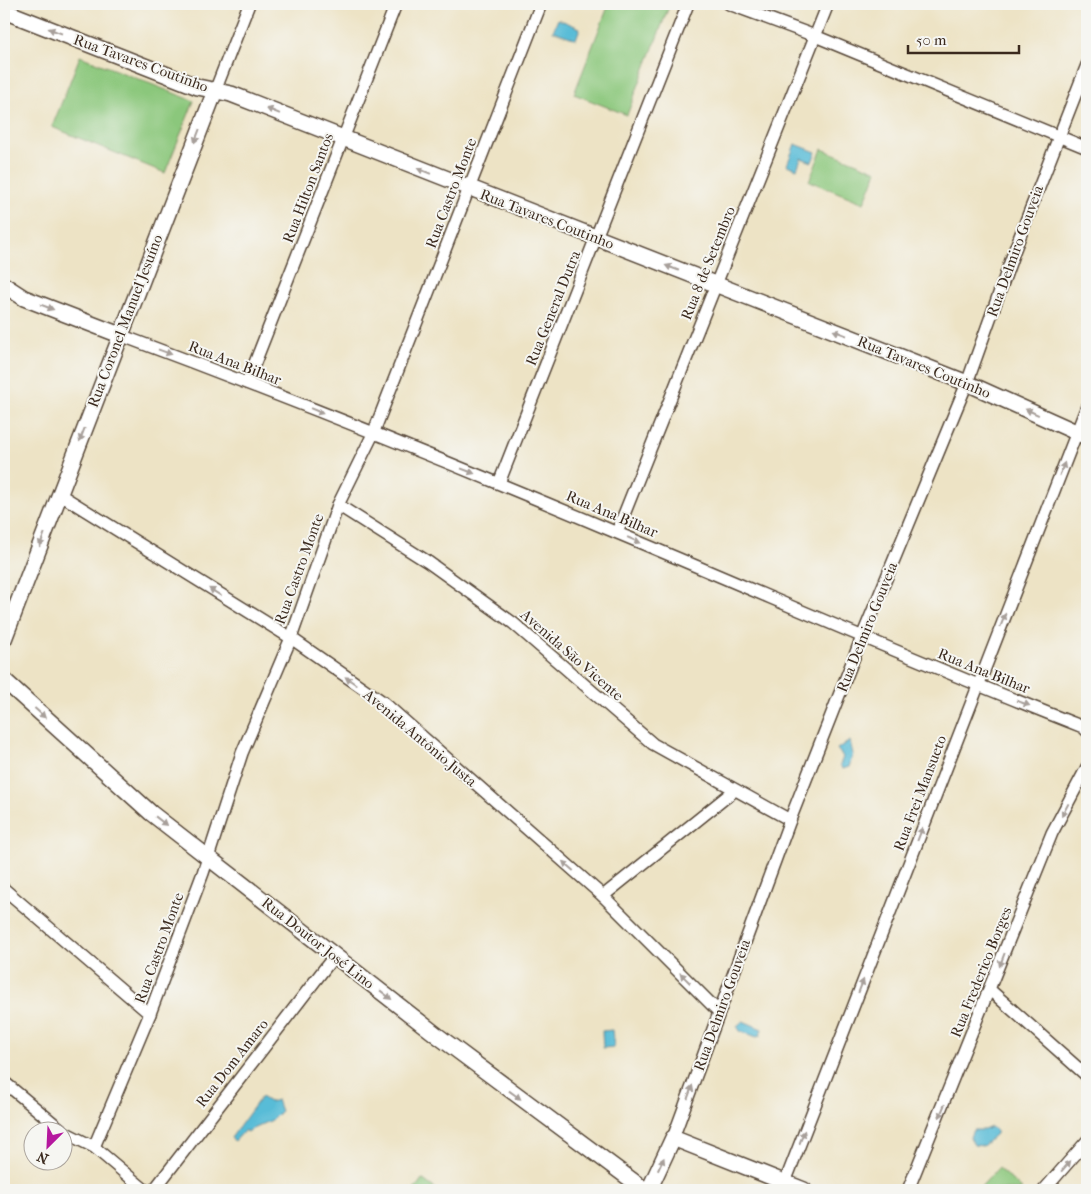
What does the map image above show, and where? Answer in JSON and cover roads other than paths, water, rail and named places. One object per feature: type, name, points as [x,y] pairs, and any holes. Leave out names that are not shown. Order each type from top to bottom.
[{"type":"street","name":"Rua Coronel Manuel Jesuíno","points":[[4,639],[248,4]]},
{"type":"street","name":"Rua Hilton Santos","points":[[247,382],[396,4]]},
{"type":"street","name":"Rua Castro Monte","points":[[94,1147],[150,1014],[208,858],[242,753],[290,638],[338,505],[372,434],[541,4]]},
{"type":"street","name":"Rua General Dutra","points":[[499,483],[597,239],[688,4]]},
{"type":"street","points":[[729,4],[815,36],[1087,148]]},
{"type":"street","name":"Rua 8 de Setembro","points":[[617,532],[828,4]]},
{"type":"street","name":"Rua Tavares Coutinho","points":[[4,11],[198,87],[231,94],[967,383],[1082,434]]},
{"type":"street","name":"Rua Delmiro Gouveia","points":[[649,1190],[673,1138],[790,820],[862,637],[967,383],[1087,65]]},
{"type":"street","points":[[4,285],[24,298],[120,335]]},
{"type":"street","name":"Rua Ana Bilhar","points":[[120,335],[247,382],[372,434],[499,483],[978,686],[1083,727],[1087,731]]},
{"type":"street","name":"Rua Frei Mansueto","points":[[783,1186],[978,686],[1082,434],[1087,406]]},
{"type":"street","name":"Avenida Antônio Justa","points":[[59,494],[290,638],[383,702],[603,896],[720,1012]]},
{"type":"street","name":"Avenida São Vicente","points":[[338,505],[428,562],[512,623],[653,744],[790,820]]},
{"type":"street","name":"Rua Doutor José Lino","points":[[4,680],[151,813],[453,1048],[645,1190]]},
{"type":"street","name":"Rua Frederico Borges","points":[[908,1190],[1052,833],[1087,766]]},
{"type":"street","points":[[603,896],[735,790]]},
{"type":"street","points":[[4,889],[150,1014]]},
{"type":"street","name":"Rua Dom Amaro","points":[[154,1190],[335,955]]},
{"type":"street","points":[[990,990],[1087,1076]]},
{"type":"street","points":[[4,1082],[64,1132],[94,1147],[145,1190]]},
{"type":"street","points":[[673,1138],[783,1186],[804,1190]]},
{"type":"street","points":[[1044,1190],[1087,1141]]},
{"type":"water","points":[[558,19],[580,28],[576,39],[553,31]]},
{"type":"water","points":[[795,144],[816,152],[812,162],[801,158],[797,169],[787,165]]},
{"type":"water","points":[[850,741],[853,754],[849,767],[843,769],[840,765],[843,757],[837,749]]},
{"type":"water","points":[[743,1021],[762,1029],[760,1036],[757,1037],[740,1031],[737,1026]]},
{"type":"water","points":[[612,1030],[614,1047],[603,1048],[602,1031]]},
{"type":"water","points":[[261,1097],[269,1102],[277,1100],[281,1111],[272,1120],[246,1132],[245,1130],[235,1141],[231,1138]]},
{"type":"water","points":[[991,1127],[996,1130],[996,1134],[983,1146],[974,1145],[970,1137],[973,1130],[984,1130]]}]
